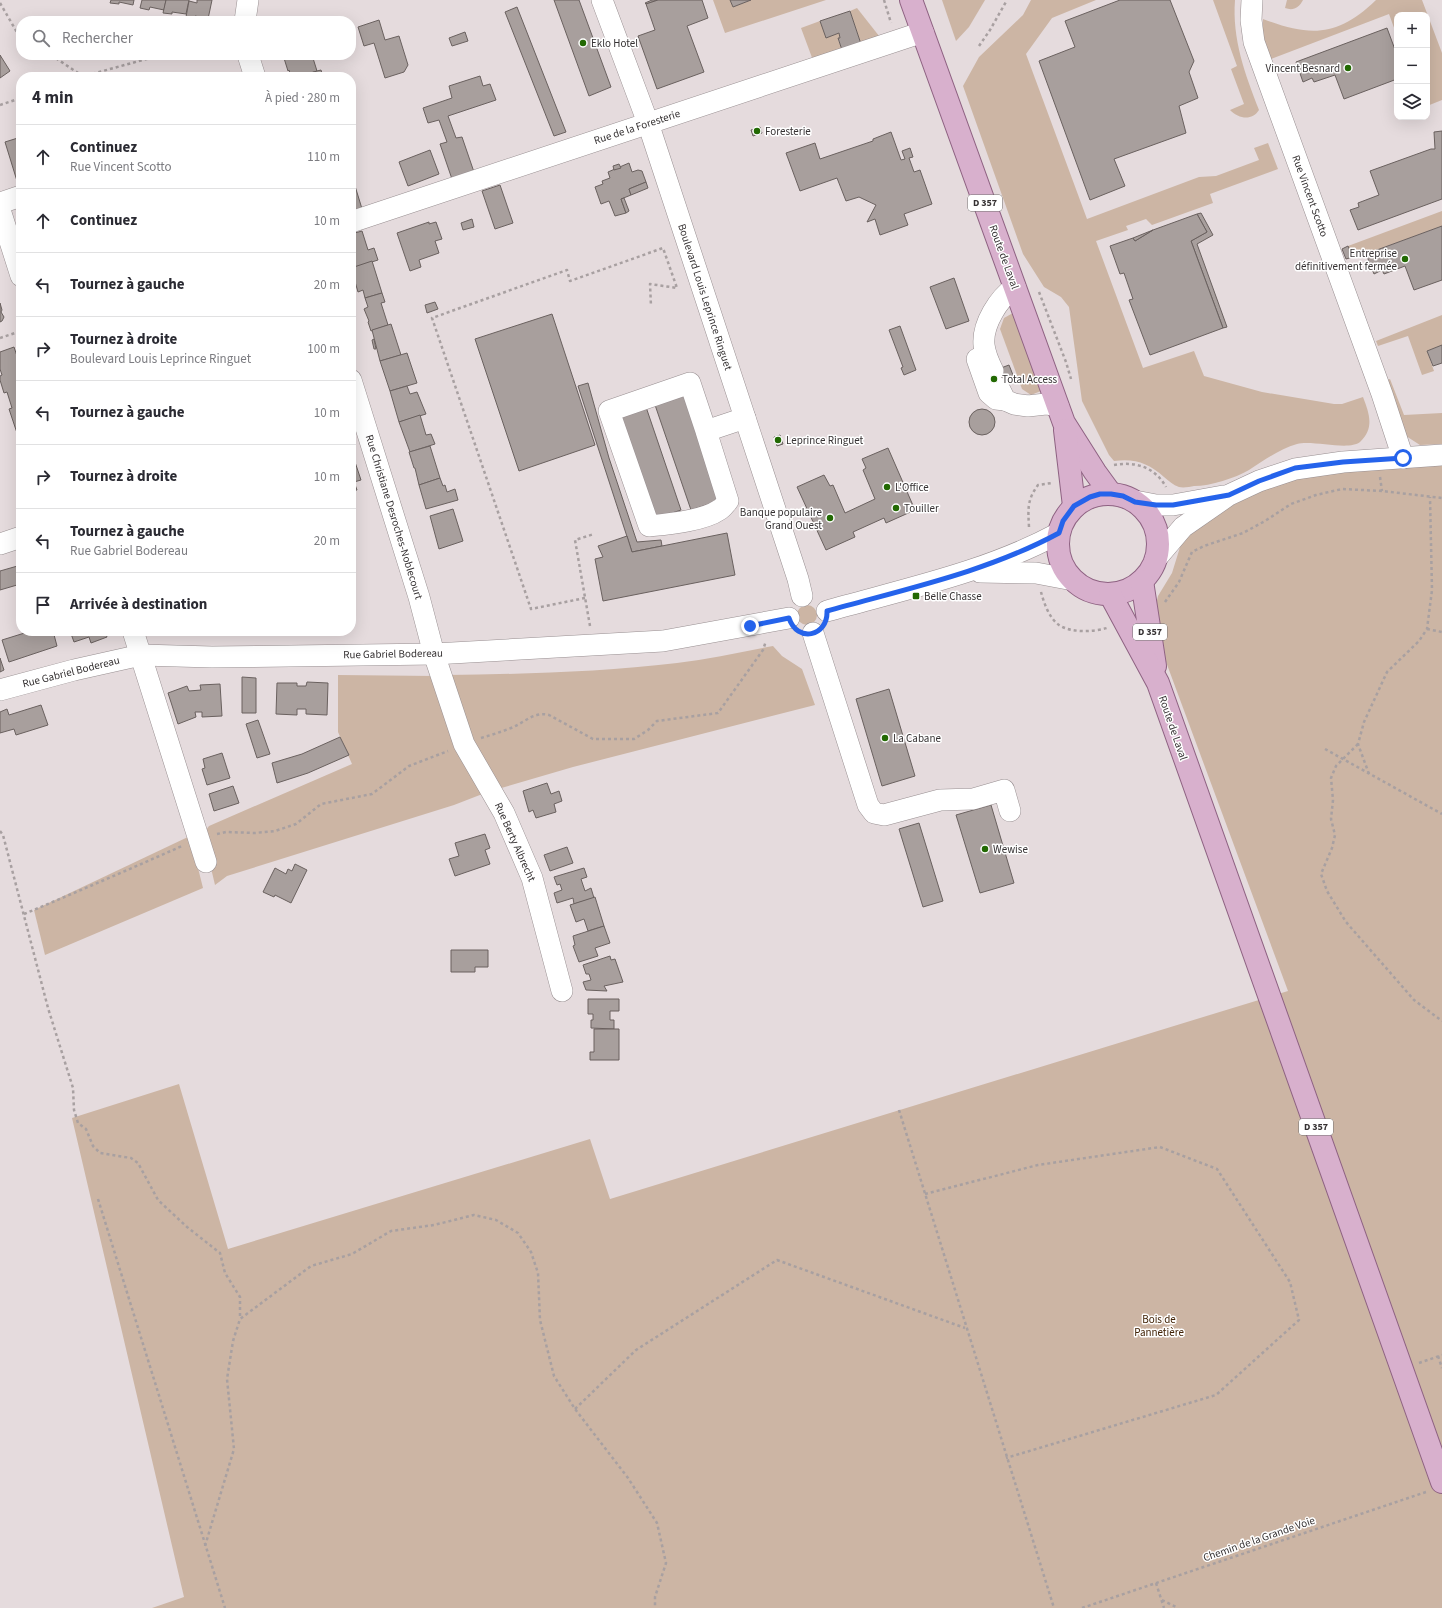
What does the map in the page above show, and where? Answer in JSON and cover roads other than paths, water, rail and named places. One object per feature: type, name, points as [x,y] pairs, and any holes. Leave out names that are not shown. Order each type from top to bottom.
[{"type":"main road","name":"Route de Laval","points":[[911,0],[1061,415],[1095,472],[1111,494]]},
{"type":"main road","name":"Route de Laval","points":[[1061,415],[1074,506]]},
{"type":"main road","points":[[1100,494],[1123,496],[1135,502],[1147,513],[1155,527],[1158,544],[1155,560],[1150,571],[1142,581],[1132,588],[1122,592],[1110,594],[1097,593],[1084,588],[1073,580],[1065,570],[1060,559],[1058,546],[1059,533],[1063,521],[1074,506],[1090,497],[1100,494]]},
{"type":"main road","name":"Route de Laval","points":[[1142,581],[1158,683]]},
{"type":"main road","name":"Route de Laval","points":[[1110,594],[1158,683],[1434,1487]]},
{"type":"street","points":[[245,16],[248,0]]},
{"type":"street","name":"Boulevard Louis Leprince Ringuet","points":[[602,0],[648,123],[798,579],[802,596]]},
{"type":"street","name":"Rue Vincent Scotto","points":[[1252,0],[1251,20],[1254,42],[1382,394],[1403,458]]},
{"type":"street","name":"Rue de la Foresterie","points":[[356,220],[576,138],[648,123],[923,32]]},
{"type":"street","points":[[250,60],[253,72]]},
{"type":"street","points":[[0,203],[16,198]]},
{"type":"street","points":[[0,210],[16,260]]},
{"type":"street","points":[[999,386],[996,399],[989,393],[976,358],[984,344],[986,330],[999,302],[1006,293],[1015,287]]},
{"type":"street","points":[[984,344],[999,386],[1014,404],[1028,406],[1046,404],[1061,415]]},
{"type":"street","points":[[690,383],[706,432],[728,501],[721,510],[709,515],[673,524],[649,526],[609,411],[690,383]]},
{"type":"street","name":"Rue Christiane Desroches-Noblecourt","points":[[356,414],[358,427],[419,597],[434,654]]},
{"type":"street","points":[[706,432],[745,418]]},
{"type":"street","points":[[1155,560],[1182,527],[1229,495],[1259,481],[1295,468],[1343,462],[1442,455]]},
{"type":"street","points":[[1135,502],[1156,505],[1173,505],[1229,495]]},
{"type":"street","points":[[827,611],[966,572],[1031,548],[1059,533]]},
{"type":"street","points":[[0,544],[16,539]]},
{"type":"street","points":[[966,572],[1036,573],[1073,580]]},
{"type":"street","points":[[813,595],[818,598],[825,606],[827,611],[827,617],[823,627],[813,634],[804,634],[780,620],[796,598],[802,596],[813,595]]},
{"type":"street","name":"Rue Gabriel Bodereau","points":[[0,690],[74,670],[141,655],[212,657],[434,654],[663,641],[780,620]]},
{"type":"street","points":[[813,634],[868,805],[874,813],[884,815],[940,800],[972,799],[1004,790],[1010,811]]},
{"type":"street","points":[[135,636],[206,862]]},
{"type":"street","name":"Rue Berty Albrecht","points":[[434,654],[464,744],[504,813],[532,878],[562,991]]},
{"type":"place","name":"Eklo Hotel","points":[[583,43]]},
{"type":"place","name":"Vincent Besnard","points":[[1348,68]]},
{"type":"place","name":"Foresterie","points":[[757,131]]},
{"type":"place","name":"Entreprise définitivement fermée","points":[[1405,259]]},
{"type":"place","name":"Total Access","points":[[994,379]]},
{"type":"place","name":"Leprince Ringuet","points":[[778,440]]},
{"type":"place","name":"L'Office","points":[[887,487]]},
{"type":"place","name":"Touiller","points":[[896,508]]},
{"type":"place","name":"Banque populaire Grand Ouest","points":[[830,518]]},
{"type":"place","name":"Belle Chasse","points":[[916,596]]},
{"type":"place","name":"La Cabane","points":[[885,738]]},
{"type":"place","name":"Wewise","points":[[985,849]]},
{"type":"park label","name":"Bois de Pannetière","points":[[1159,1325]]}]
